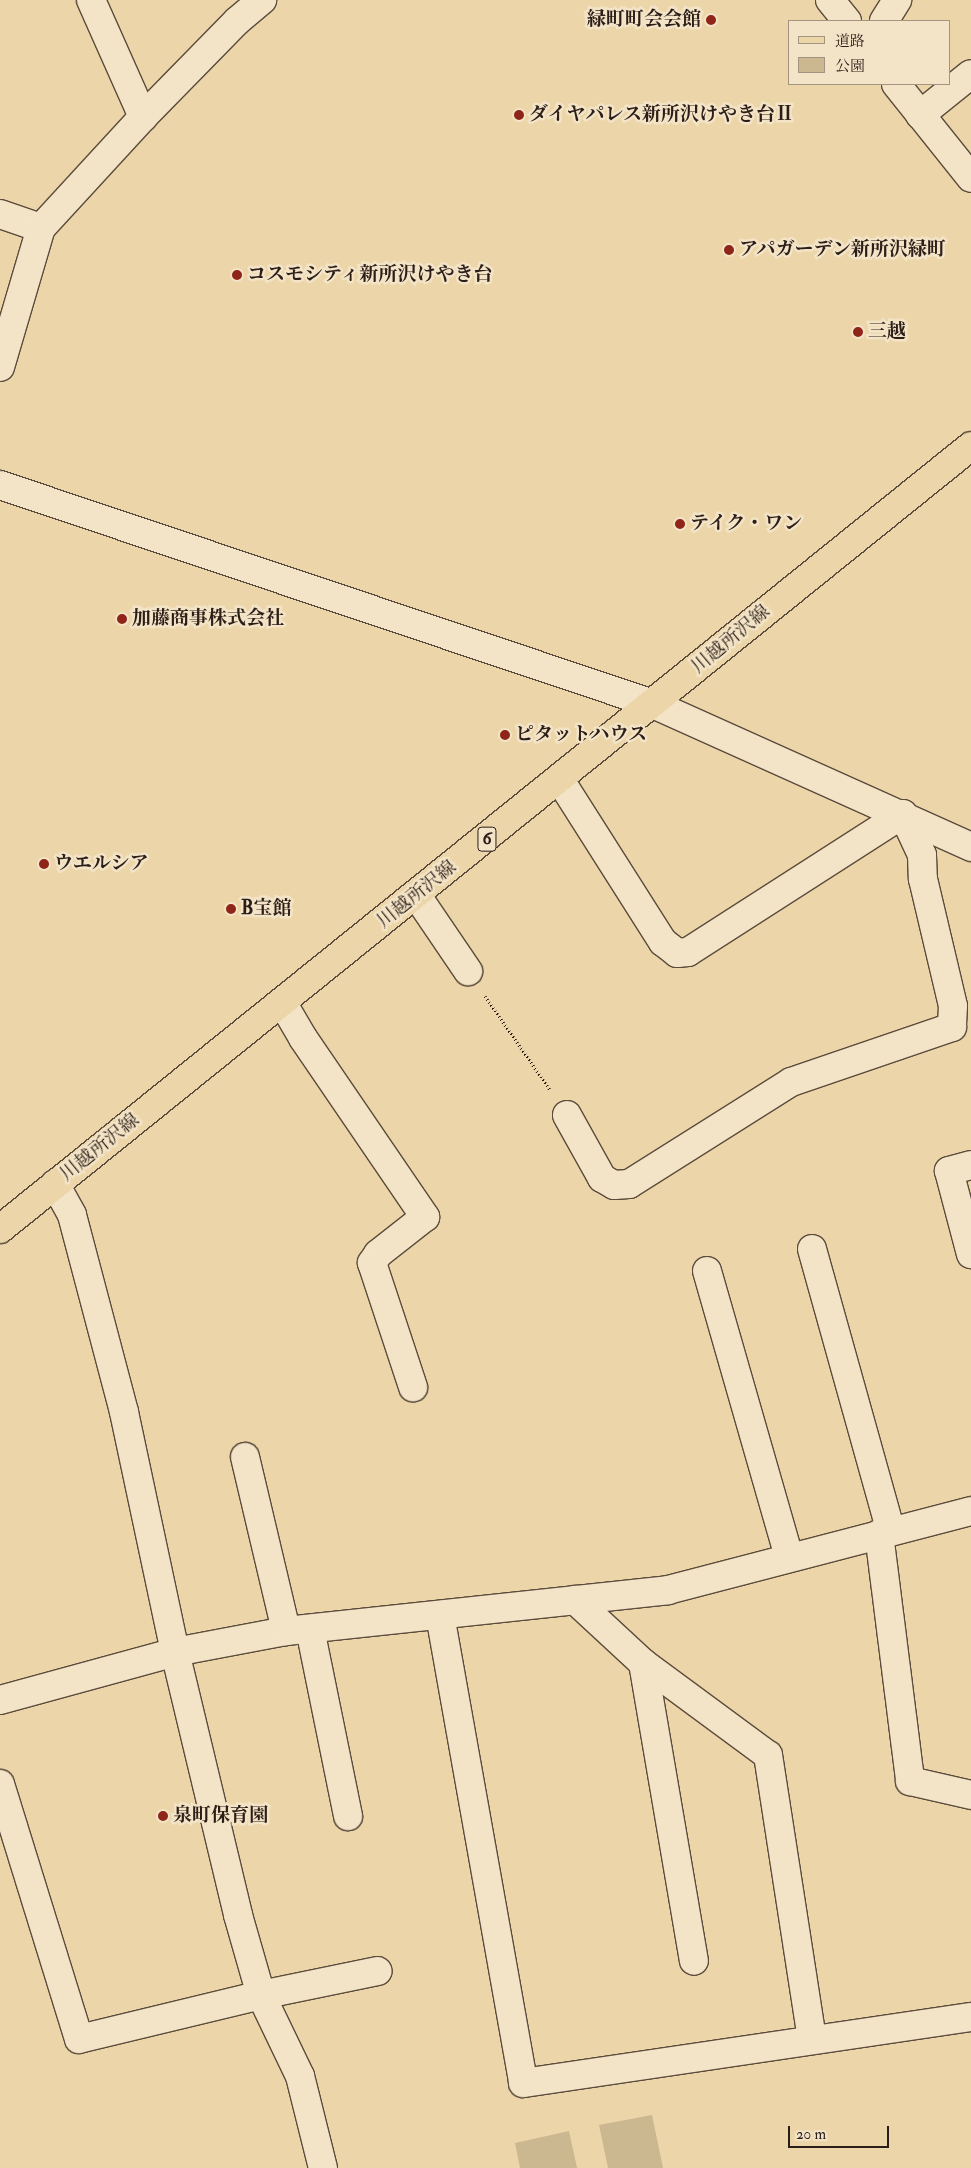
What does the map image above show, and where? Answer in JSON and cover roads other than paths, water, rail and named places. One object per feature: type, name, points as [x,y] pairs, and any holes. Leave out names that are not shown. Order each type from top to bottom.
[{"type":"main road","name":"川越所沢線","points":[[0,1229],[417,896],[971,446]]},
{"type":"street","points":[[91,0],[143,117]]},
{"type":"street","points":[[0,367],[41,228],[143,117],[237,21],[262,0]]},
{"type":"street","points":[[830,0],[846,20]]},
{"type":"street","points":[[885,20],[897,0]]},
{"type":"street","points":[[920,115],[971,74]]},
{"type":"street","points":[[897,85],[971,178]]},
{"type":"street","points":[[0,214],[41,228]]},
{"type":"street","points":[[0,485],[654,704],[903,814],[971,847]]},
{"type":"street","points":[[560,780],[663,942],[677,953],[688,952],[903,814]]},
{"type":"street","points":[[567,1115],[602,1178],[614,1185],[629,1184],[791,1082],[952,1027],[953,1006],[923,879],[922,855],[903,814]]},
{"type":"street","points":[[417,896],[468,971]]},
{"type":"street","points":[[282,1002],[303,1038],[425,1218],[378,1254],[372,1263],[413,1387]]},
{"type":"street","points":[[971,1165],[949,1171],[971,1254]]},
{"type":"street","points":[[56,1184],[72,1215],[122,1402],[175,1652],[261,1995],[300,2076],[322,2168]]},
{"type":"street","points":[[812,1249],[885,1532],[910,1781],[971,1794]]},
{"type":"street","points":[[707,1271],[789,1557]]},
{"type":"street","points":[[245,1457],[298,1630],[348,1816]]},
{"type":"street","points":[[0,1700],[175,1652],[298,1630],[668,1590],[971,1511]]},
{"type":"street","points":[[575,1600],[643,1664],[768,1755],[812,2038]]},
{"type":"street","points":[[440,1615],[523,2083],[705,2058],[812,2038],[971,2017]]},
{"type":"street","points":[[643,1664],[694,1961]]},
{"type":"street","points":[[0,1784],[79,2039],[261,1995],[378,1971]]},
{"type":"place","name":"緑町町会会館","points":[[711,20]]},
{"type":"place","name":"ダイヤパレス新所沢けやき台Ⅱ","points":[[519,115]]},
{"type":"place","name":"アパガーデン新所沢緑町","points":[[729,250]]},
{"type":"place","name":"コスモシティ新所沢けやき台","points":[[237,275]]},
{"type":"place","name":"三越","points":[[858,332]]},
{"type":"place","name":"テイク・ワン","points":[[680,524]]},
{"type":"place","name":"加藤商事株式会社","points":[[122,619]]},
{"type":"place","name":"ピタットハウス","points":[[505,735]]},
{"type":"place","name":"ウエルシア","points":[[44,864]]},
{"type":"place","name":"B宝館","points":[[231,909]]},
{"type":"place","name":"泉町保育園","points":[[163,1816]]}]
